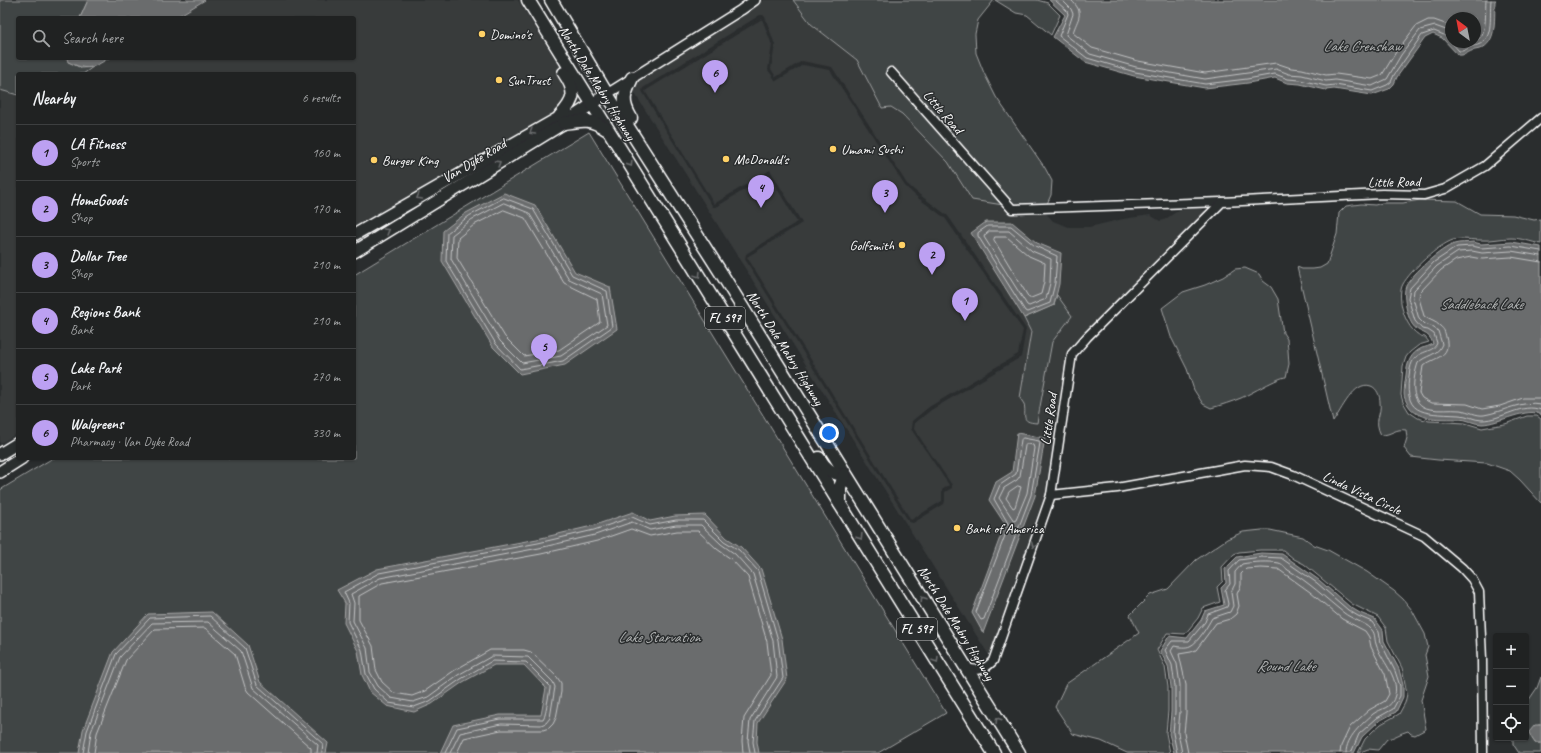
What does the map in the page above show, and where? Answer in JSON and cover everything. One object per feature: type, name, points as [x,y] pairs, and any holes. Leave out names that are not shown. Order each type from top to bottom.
[{"type":"main road","points":[[520,0],[573,89],[570,105],[562,120],[589,120],[598,123],[609,131]]},
{"type":"main road","name":"North Dale Mabry Highway","points":[[528,0],[994,753]]},
{"type":"main road","name":"North Dale Mabry Highway","points":[[551,1],[607,94],[723,276],[1019,753]]},
{"type":"main road","points":[[632,78],[624,97],[624,104],[627,112],[835,448],[842,470],[840,504]]},
{"type":"main road","name":"Van Dyke Road","points":[[358,232],[607,94]]},
{"type":"main road","name":"Van Dyke Road","points":[[356,251],[562,120]]},
{"type":"main road","points":[[356,242],[361,237],[358,232]]},
{"type":"main road","points":[[758,372],[773,384],[823,465],[830,471],[837,474],[842,470]]},
{"type":"main road","points":[[0,454],[16,444]]},
{"type":"main road","points":[[0,472],[19,460]]},
{"type":"street","name":"Van Dyke Road","points":[[607,94],[742,10],[755,0]]},
{"type":"street","name":"Little Road","points":[[891,72],[1012,209],[1222,202],[1382,194],[1424,195],[1445,188],[1484,166],[1541,118]]},
{"type":"street","name":"Little Road","points":[[966,668],[978,670],[986,668],[993,661],[1052,495],[1072,354],[1087,337],[1222,202]]},
{"type":"street","name":"Linda Vista Circle","points":[[1052,495],[1117,488],[1245,465],[1271,467],[1293,475],[1424,536],[1462,568],[1472,579],[1478,592],[1482,659],[1483,753]]},
{"type":"shaded area","points":[[0,0],[88,0],[81,16],[16,16],[16,60],[68,60],[81,68],[93,67],[86,72],[16,72],[16,94],[0,90]]},
{"type":"shaded area","points":[[205,0],[518,0],[566,76],[569,92],[561,109],[474,157],[356,228],[356,72],[86,72],[106,60],[356,60],[356,16],[178,16]]},
{"type":"shaded area","points":[[762,0],[793,0],[811,24],[857,60],[882,108],[891,107],[902,114],[948,162],[972,200],[1003,205],[1012,213],[1045,212],[1053,221],[1069,227],[1089,227],[1123,219],[1150,215],[1160,221],[1187,207],[1207,211],[1177,241],[1172,243],[1161,254],[1156,262],[1069,351],[1063,382],[1047,494],[990,657],[632,89],[635,81],[741,15]],"holes":[[[760,15],[765,17],[775,45],[771,69],[776,77],[802,61],[832,67],[907,184],[948,216],[1026,329],[1021,357],[931,410],[915,423],[914,429],[952,485],[952,488],[945,492],[944,504],[913,523],[909,522],[745,259],[746,254],[797,222],[769,175],[716,207],[713,207],[642,91],[643,88]],[[986,222],[1012,222],[1037,243],[1061,253],[1057,295],[1072,316],[1052,342],[1037,422],[1024,416],[1024,404],[1020,398],[1031,332],[1024,318],[972,234]],[[1017,433],[1045,439],[1035,496],[972,613],[1005,524],[989,500],[996,482],[1012,472]]]},
{"type":"shaded area","points":[[793,0],[994,0],[978,20],[975,34],[976,53],[996,97],[1045,168],[1052,181],[1051,195],[1047,204],[1013,205],[891,67],[886,72],[1003,205],[972,200],[948,162],[902,114],[891,107],[882,108],[857,60],[811,24]]},
{"type":"shaded area","points":[[995,0],[1037,0],[1048,3],[1060,15],[1051,35],[1027,15],[1016,13]]},
{"type":"shaded area","points":[[762,19],[772,45],[768,70],[776,81],[803,65],[830,70],[905,186],[918,198],[945,218],[1023,330],[1018,354],[929,407],[912,421],[911,429],[949,485],[942,490],[942,501],[911,520],[747,257],[802,223],[770,170],[714,204],[645,91]]},
{"type":"shaded area","points":[[0,90],[16,94],[16,434],[0,444]]},
{"type":"shaded area","points":[[589,132],[946,713],[878,753],[0,753],[0,490],[50,460],[356,460],[356,274]]},
{"type":"shaded area","points":[[1420,200],[1457,201],[1480,214],[1513,215],[1534,220],[1541,219],[1541,244],[1511,238],[1453,240],[1433,252],[1407,278],[1401,290],[1404,315],[1413,330],[1419,335],[1425,337],[1429,342],[1419,345],[1406,357],[1403,366],[1401,395],[1409,412],[1418,418],[1429,421],[1465,423],[1482,428],[1505,424],[1527,416],[1537,416],[1541,419],[1541,503],[1510,471],[1487,463],[1411,457],[1404,448],[1407,438],[1406,430],[1399,430],[1381,435],[1378,425],[1380,407],[1378,392],[1371,386],[1365,385],[1354,392],[1344,404],[1333,422],[1297,267],[1302,269],[1313,269],[1320,268],[1327,264],[1337,234],[1339,213],[1346,206],[1361,204],[1375,205],[1382,203],[1403,203]]},
{"type":"shaded area","points":[[1245,268],[1259,274],[1263,281],[1271,287],[1278,299],[1283,333],[1287,339],[1289,364],[1286,377],[1241,398],[1211,408],[1203,404],[1194,390],[1187,369],[1171,337],[1162,308],[1183,292],[1205,285],[1223,277],[1235,269]]},
{"type":"shaded area","points":[[1057,295],[1072,316],[1052,342],[1037,423],[1031,422],[1025,417],[1024,404],[1020,398],[1031,332],[1024,318],[1054,305]]},
{"type":"shaded area","points":[[1270,530],[1303,537],[1314,545],[1328,550],[1367,572],[1403,599],[1412,610],[1425,634],[1428,647],[1425,655],[1429,676],[1421,700],[1426,729],[1415,735],[1408,731],[1405,732],[1387,739],[1378,750],[1368,749],[1358,753],[1365,739],[1381,724],[1399,714],[1405,703],[1407,694],[1402,668],[1388,641],[1386,628],[1378,617],[1352,604],[1304,564],[1294,559],[1283,550],[1260,550],[1239,552],[1234,554],[1222,567],[1223,581],[1217,587],[1220,602],[1203,608],[1198,618],[1185,634],[1167,633],[1157,650],[1165,667],[1168,687],[1166,733],[1170,753],[1127,753],[1101,741],[1073,734],[1055,707],[1066,684],[1139,633],[1130,615],[1150,595],[1168,589],[1196,560],[1227,539],[1243,532]]},
{"type":"shaded area","points":[[1541,677],[1541,725],[1538,725],[1535,743],[1541,743],[1541,753],[1519,753],[1513,744],[1513,741],[1529,741],[1529,700],[1537,688]]},
{"type":"water","points":[[88,0],[205,0],[178,16],[81,16]]},
{"type":"water","name":"Lake Crenshaw","points":[[1049,0],[1496,0],[1493,32],[1488,44],[1482,48],[1463,55],[1458,55],[1451,48],[1481,48],[1481,12],[1445,12],[1445,41],[1433,34],[1425,38],[1397,77],[1394,84],[1389,89],[1372,95],[1334,89],[1326,90],[1300,84],[1287,83],[1275,78],[1205,88],[1134,76],[1085,62],[1053,37],[1065,15]]},
{"type":"water","points":[[68,60],[106,60],[89,68],[80,67],[68,62]]},
{"type":"water","points":[[504,193],[535,205],[575,272],[610,287],[617,329],[565,365],[520,374],[493,347],[442,261],[443,231],[466,213]]},
{"type":"water","points":[[986,222],[1012,222],[1037,243],[1061,253],[1059,284],[1054,305],[1024,318],[971,233]]},
{"type":"water","name":"Saddleback Lake","points":[[1473,242],[1481,244],[1512,242],[1541,247],[1541,415],[1536,413],[1521,414],[1489,423],[1479,424],[1462,419],[1438,419],[1424,417],[1413,410],[1405,400],[1404,394],[1407,367],[1410,359],[1418,350],[1433,344],[1429,337],[1418,330],[1410,320],[1405,299],[1406,286],[1420,268],[1448,246],[1459,243]]},
{"type":"water","points":[[1017,433],[1045,438],[1035,496],[983,633],[972,613],[1005,524],[989,500],[996,482],[1012,472]]},
{"type":"water","name":"Lake Starvation","points":[[633,512],[650,521],[675,516],[705,515],[727,538],[741,547],[761,569],[782,639],[787,679],[758,723],[757,742],[759,753],[440,753],[453,725],[500,715],[541,715],[546,688],[524,665],[494,665],[463,682],[432,704],[414,712],[387,706],[370,692],[362,675],[358,651],[344,623],[345,603],[337,590],[377,569],[537,539],[592,526]]},
{"type":"water","name":"Round Lake","points":[[1261,553],[1282,554],[1319,580],[1350,607],[1375,619],[1383,630],[1384,641],[1399,669],[1403,685],[1403,697],[1396,712],[1379,721],[1362,737],[1354,753],[1174,753],[1169,734],[1171,687],[1168,666],[1160,651],[1169,636],[1187,638],[1201,620],[1205,611],[1224,605],[1221,588],[1226,583],[1225,569],[1237,557]]},
{"type":"water","points":[[212,612],[248,645],[260,682],[328,743],[326,753],[79,753],[83,730],[113,652],[148,614]]},
{"type":"water","points":[[1535,725],[1541,725],[1541,743],[1535,743],[1529,732]]},
{"type":"place","name":"Domino's","points":[[482,34]]},
{"type":"place","name":"SunTrust","points":[[499,80]]},
{"type":"place","name":"Walgreens","points":[[715,93]]},
{"type":"place","name":"Umami Sushi","points":[[833,149]]},
{"type":"place","name":"McDonald's","points":[[726,159]]},
{"type":"place","name":"Burger King","points":[[374,160]]},
{"type":"place","name":"Regions Bank","points":[[761,208]]},
{"type":"place","name":"Dollar Tree","points":[[885,213]]},
{"type":"place","name":"Golfsmith","points":[[902,245]]},
{"type":"place","name":"HomeGoods","points":[[932,275]]},
{"type":"place","name":"LA Fitness","points":[[965,321]]},
{"type":"place","name":"Lake Park","points":[[544,367]]},
{"type":"place","name":"Bank of America","points":[[957,528]]}]
